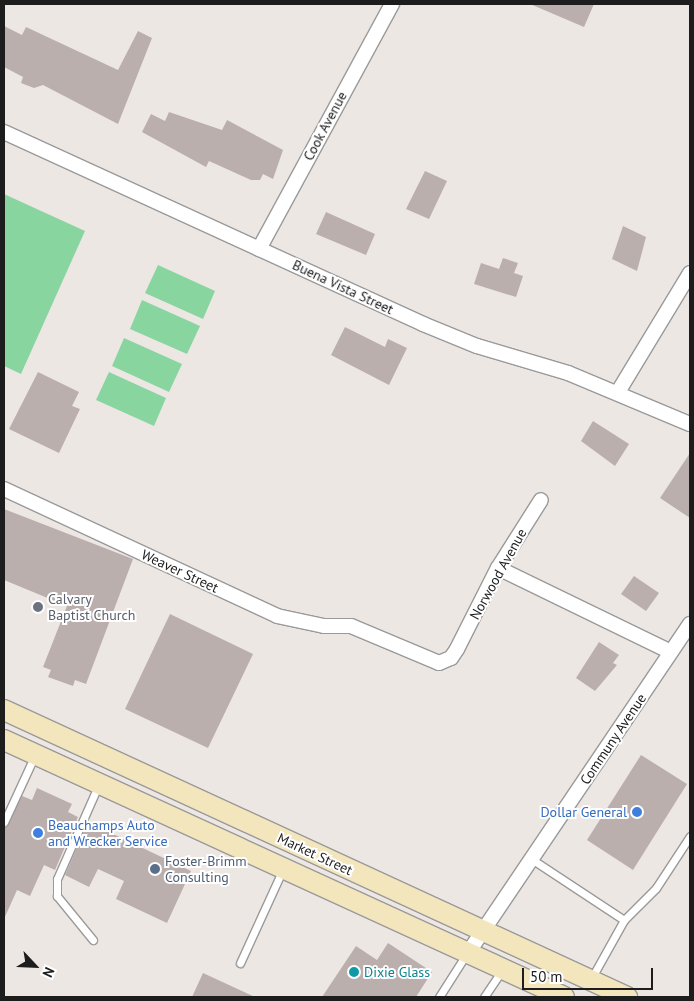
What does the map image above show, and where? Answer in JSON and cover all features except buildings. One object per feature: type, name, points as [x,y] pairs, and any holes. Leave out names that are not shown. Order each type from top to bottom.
[{"type":"main road","name":"Market Street","points":[[4,710],[627,997]]},
{"type":"main road","name":"Market Street","points":[[4,740],[564,997]]},
{"type":"street","name":"Cook Avenue","points":[[259,249],[392,4]]},
{"type":"street","name":"Buena Vista Street","points":[[4,132],[476,346],[618,392],[690,424]]},
{"type":"street","points":[[618,392],[690,273]]},
{"type":"street","name":"Weaver Street","points":[[4,489],[277,616],[362,630],[439,663],[451,658],[457,649]]},
{"type":"street","name":"Norwood Avenue","points":[[457,649],[498,568],[541,500]]},
{"type":"street","points":[[498,568],[671,652]]},
{"type":"street","name":"Communy Avenue","points":[[468,953],[533,860],[690,624]]},
{"type":"lane","points":[[4,822],[35,754]]},
{"type":"lane","points":[[93,940],[57,896],[57,879],[99,784]]},
{"type":"lane","points":[[590,980],[624,920],[656,888],[690,836]]},
{"type":"lane","points":[[533,860],[624,920]]},
{"type":"lane","points":[[240,963],[284,868]]},
{"type":"lane","points":[[439,997],[468,953]]},
{"type":"lane","points":[[484,997],[503,969]]},
{"type":"green space","points":[[4,194],[85,231],[21,374],[4,366]]},
{"type":"green space","points":[[158,265],[215,291],[203,319],[145,293]]},
{"type":"green space","points":[[142,300],[200,326],[187,354],[130,329]]},
{"type":"green space","points":[[124,338],[182,364],[169,392],[112,366]]},
{"type":"green space","points":[[109,372],[166,398],[154,426],[96,400]]},
{"type":"place","name":"Calvary Baptist Church","points":[[38,607]]},
{"type":"place","name":"Dollar General","points":[[637,812]]},
{"type":"place","name":"Beauchamps Auto and Wrecker Service","points":[[38,833]]},
{"type":"place","name":"Foster-Brimm Consulting","points":[[155,869]]},
{"type":"place","name":"Dixie Glass","points":[[354,972]]}]
